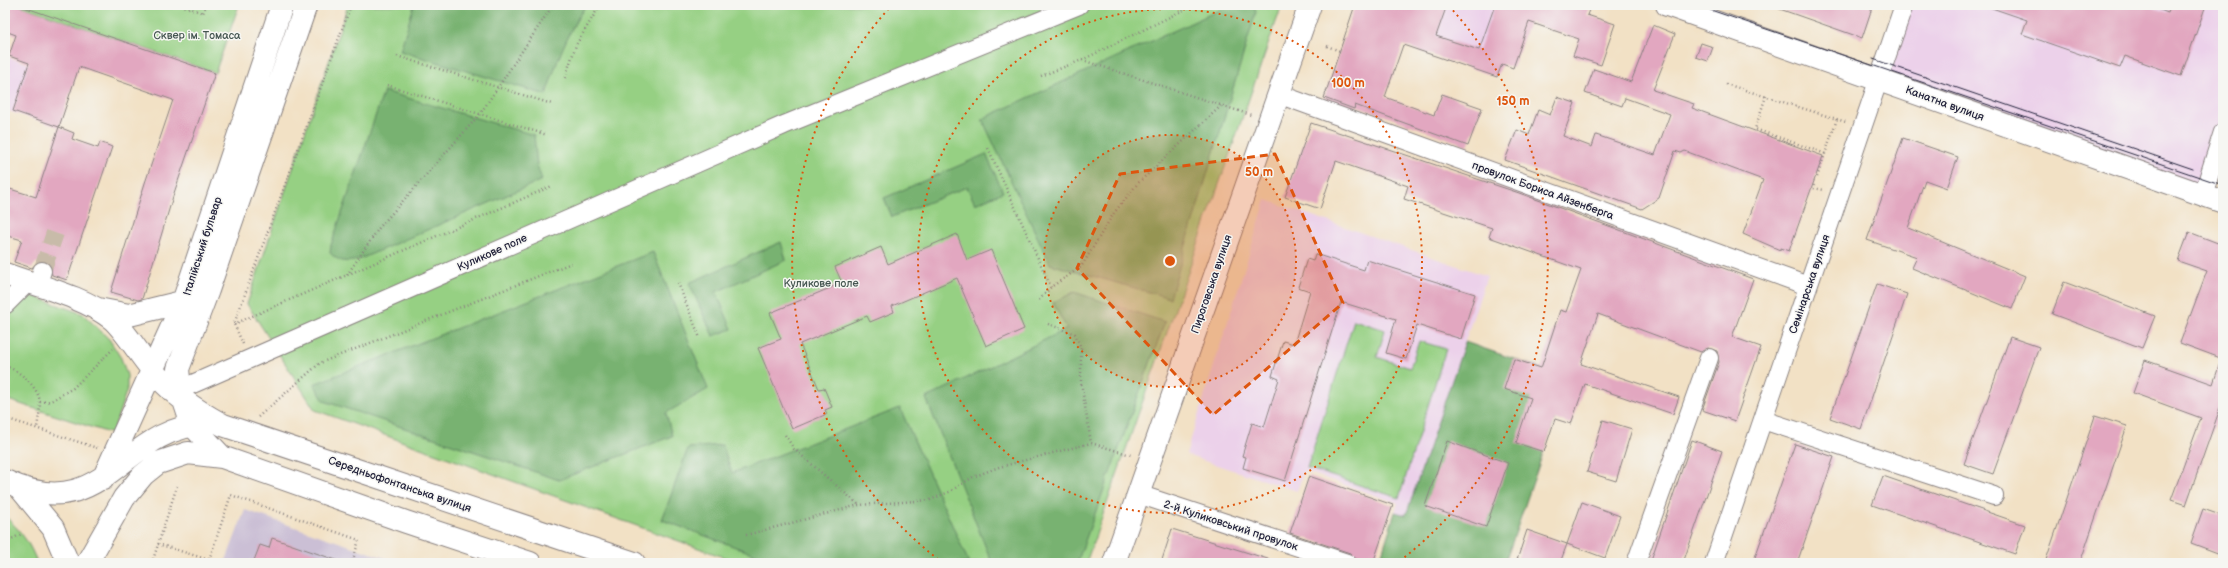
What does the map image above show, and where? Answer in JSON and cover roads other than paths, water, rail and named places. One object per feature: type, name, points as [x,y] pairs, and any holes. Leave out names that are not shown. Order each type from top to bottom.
[{"type":"main road","name":"Італійський бульвар","points":[[103,479],[151,369],[183,302],[282,5]]},
{"type":"main road","name":"Італійський бульвар","points":[[179,394],[178,369],[206,296],[306,5]]},
{"type":"main road","name":"Пироговська вулиця","points":[[1114,563],[1310,5]]},
{"type":"main road","name":"Канатна вулиця","points":[[1667,5],[2223,202]]},
{"type":"main road","points":[[5,274],[36,280],[97,309],[113,319],[151,369],[179,394],[192,425],[222,457]]},
{"type":"main road","points":[[97,309],[129,315],[206,296]]},
{"type":"main road","name":"Середньофонтанська вулиця","points":[[179,394],[223,425],[634,563]]},
{"type":"main road","points":[[13,484],[54,494],[73,492],[92,486],[103,479],[152,440],[167,432],[192,425],[223,425]]},
{"type":"main road","points":[[87,563],[124,498],[143,475],[158,463],[188,453],[222,457],[406,522],[530,563]]},
{"type":"main road","points":[[13,484],[53,528],[68,563]]},
{"type":"street","name":"Куликове поле","points":[[179,394],[249,359],[777,128],[1079,5]]},
{"type":"street","name":"Семінарська вулиця","points":[[1714,563],[1904,5]]},
{"type":"street","name":"провулок Бориса Айзенберга","points":[[1278,94],[1808,286]]},
{"type":"street","points":[[2203,195],[2223,132]]},
{"type":"street","points":[[5,305],[36,280]]},
{"type":"street","points":[[1636,563],[1709,358]]},
{"type":"street","points":[[1763,420],[1994,496]]},
{"type":"street","name":"2-й Куликовський провулок","points":[[1138,494],[1347,563]]},
{"type":"tunnel","points":[[42,271],[55,233]]},
{"type":"tram line","points":[[1696,5],[2223,185]]},
{"type":"tram line","points":[[1873,59],[2193,169]]},
{"type":"park label","name":"Сквер ім. Томаса","points":[[197,35]]}]
